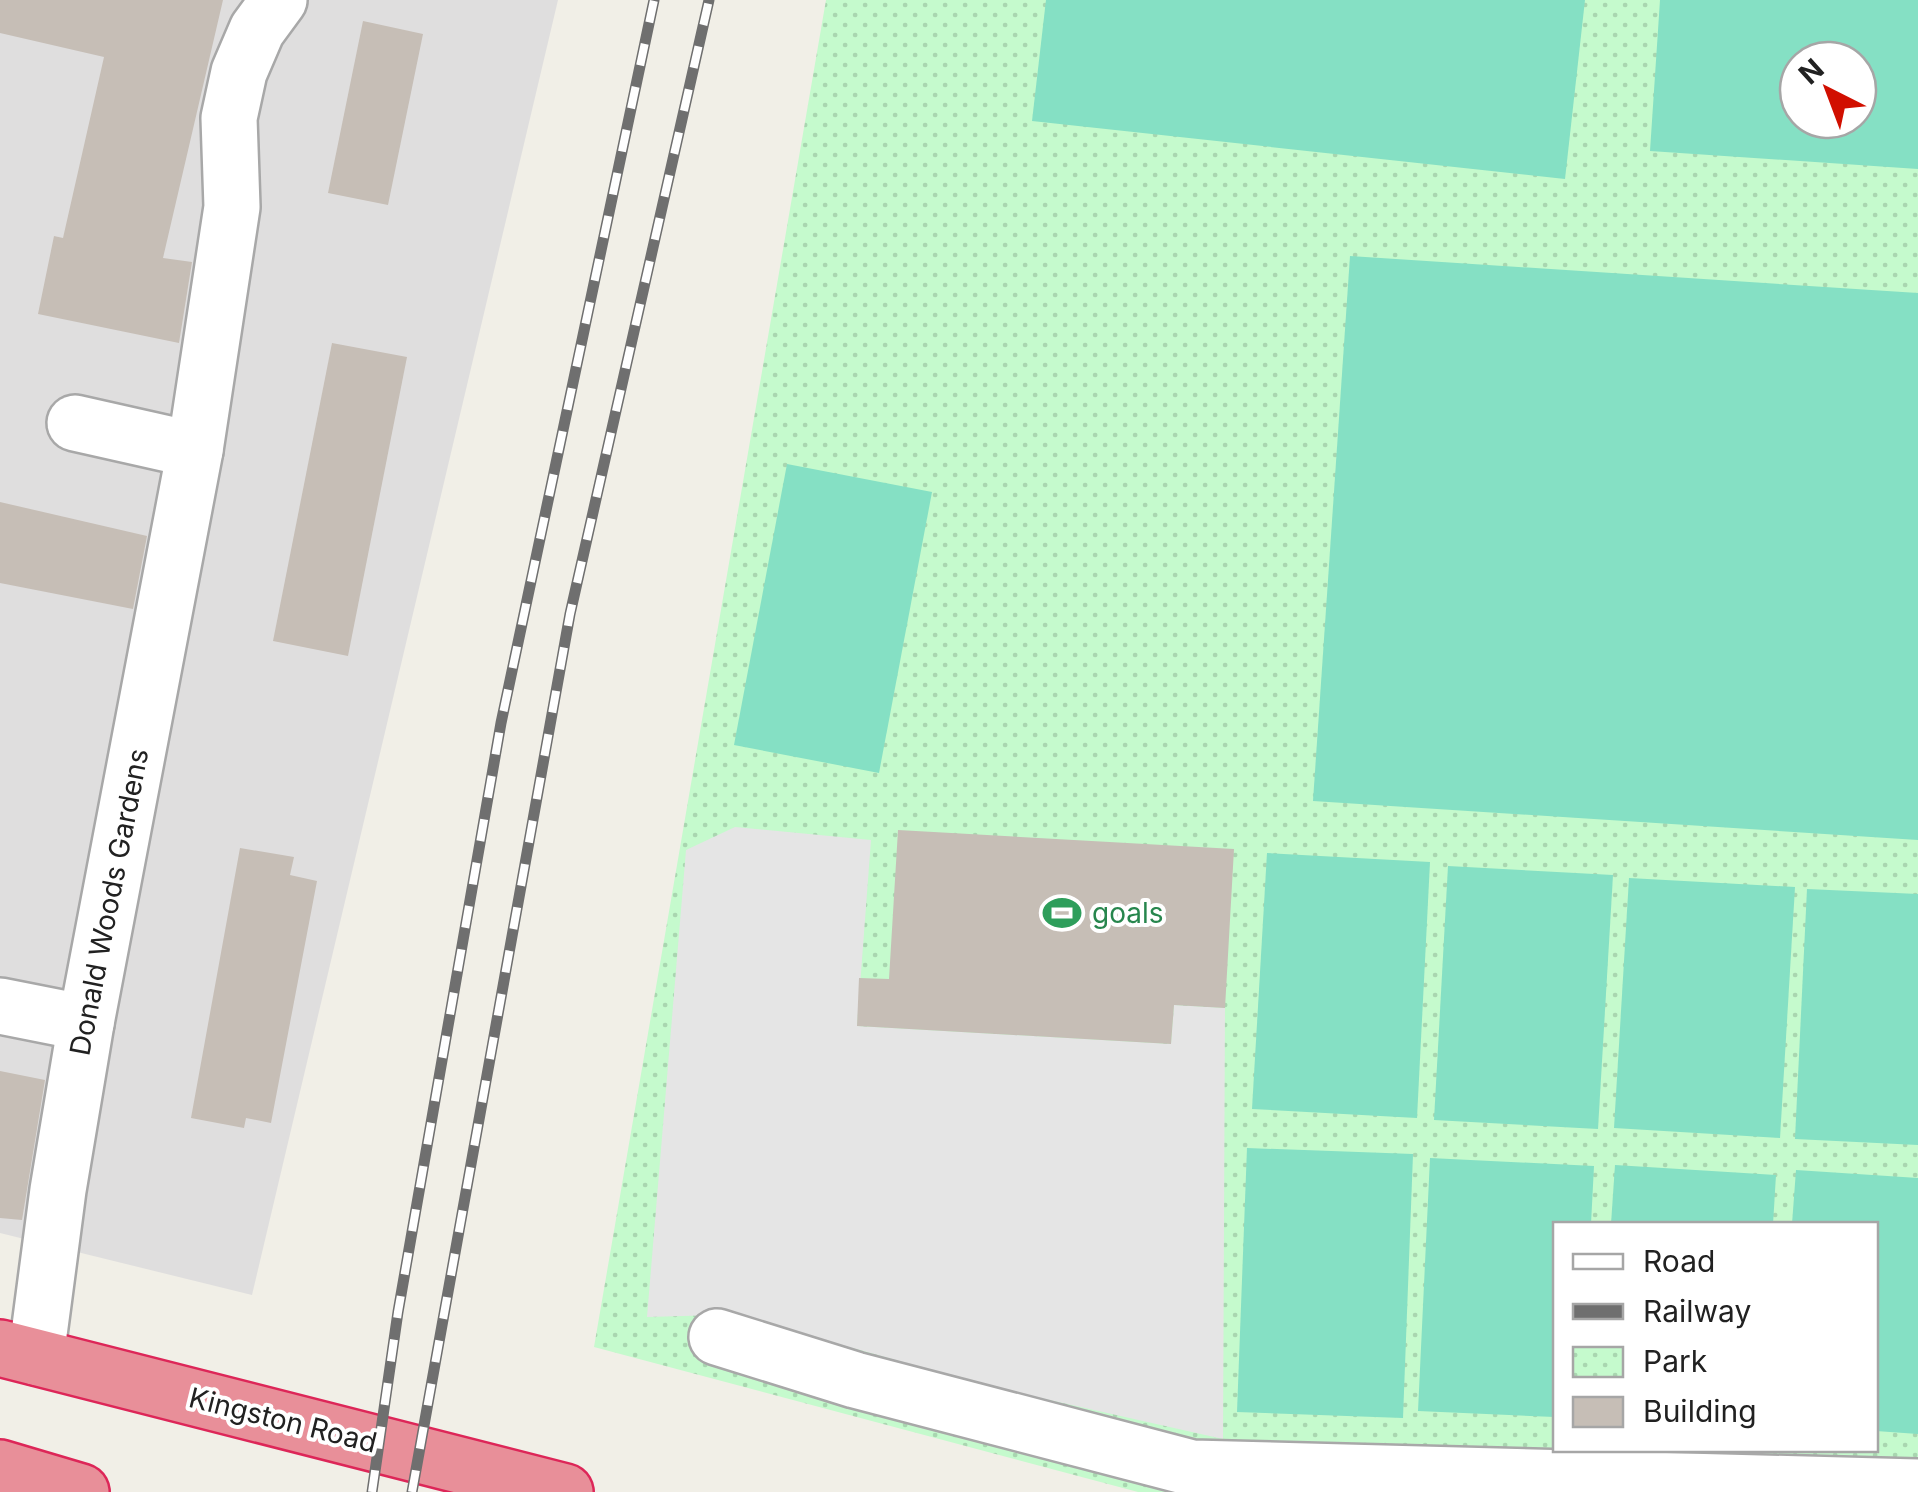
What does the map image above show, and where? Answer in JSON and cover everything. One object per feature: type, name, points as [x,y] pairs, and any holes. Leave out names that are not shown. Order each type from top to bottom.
[{"type":"highway","name":"Kingston Road","points":[[18,1353],[566,1492]]},
{"type":"highway","points":[[0,1468],[61,1489]]},
{"type":"street","name":"Donald Woods Gardens","points":[[18,1353],[58,1190],[195,450],[232,207],[229,118],[240,72],[257,30],[280,0]]},
{"type":"street","points":[[75,424],[195,450]]},
{"type":"street","points":[[0,1006],[86,1023]]},
{"type":"street","points":[[717,1337],[855,1380],[1192,1468],[1918,1487]]},
{"type":"shaded area","points":[[0,0],[558,0],[252,1295],[0,1233]]},
{"type":"shaded area","points":[[735,827],[871,840],[857,1026],[1171,1044],[1174,1005],[1225,1008],[1223,1439],[991,1387],[719,1315],[647,1317],[686,850]]},
{"type":"green space","points":[[826,0],[1918,0],[1918,1492],[1138,1492],[594,1347]]},
{"type":"green space","points":[[1046,0],[1585,0],[1565,179],[1032,121]]},
{"type":"green space","points":[[1660,0],[1918,0],[1918,169],[1650,151]]},
{"type":"green space","points":[[1350,256],[1918,293],[1918,840],[1313,801]]},
{"type":"green space","points":[[787,464],[932,492],[879,773],[734,745]]},
{"type":"green space","points":[[1267,853],[1430,862],[1417,1118],[1252,1109]]},
{"type":"green space","points":[[1448,866],[1613,875],[1598,1129],[1434,1120]]},
{"type":"green space","points":[[1629,878],[1795,887],[1780,1138],[1614,1128]]},
{"type":"green space","points":[[1807,889],[1918,894],[1918,1145],[1795,1139]]},
{"type":"green space","points":[[1247,1148],[1413,1154],[1403,1418],[1237,1412]]},
{"type":"green space","points":[[1430,1158],[1594,1166],[1591,1222],[1553,1222],[1553,1417],[1418,1411]]},
{"type":"green space","points":[[1615,1165],[1776,1175],[1773,1222],[1611,1222]]},
{"type":"green space","points":[[1796,1170],[1918,1178],[1918,1434],[1878,1431],[1878,1222],[1792,1222]]},
{"type":"building","points":[[0,0],[223,0],[163,258],[192,262],[179,343],[38,314],[54,236],[63,238],[104,57],[0,33]]},
{"type":"building","points":[[363,21],[423,34],[388,205],[328,193]]},
{"type":"building","points":[[332,343],[407,357],[348,656],[273,641]]},
{"type":"building","points":[[0,502],[147,536],[133,609],[0,583]]},
{"type":"building","name":"goals","points":[[898,830],[1234,849],[1225,1008],[1174,1005],[1171,1044],[857,1026],[859,978],[889,979]]},
{"type":"building","points":[[240,848],[294,857],[290,875],[317,881],[271,1123],[246,1118],[244,1128],[191,1118]]},
{"type":"building","points":[[0,1071],[45,1080],[22,1220],[0,1218]]},
{"type":"railway","points":[[372,1492],[398,1312],[501,723],[654,0]]},
{"type":"railway","points":[[412,1492],[570,614],[709,0]]},
{"type":"place","name":"goals","points":[[1062,913]]}]
